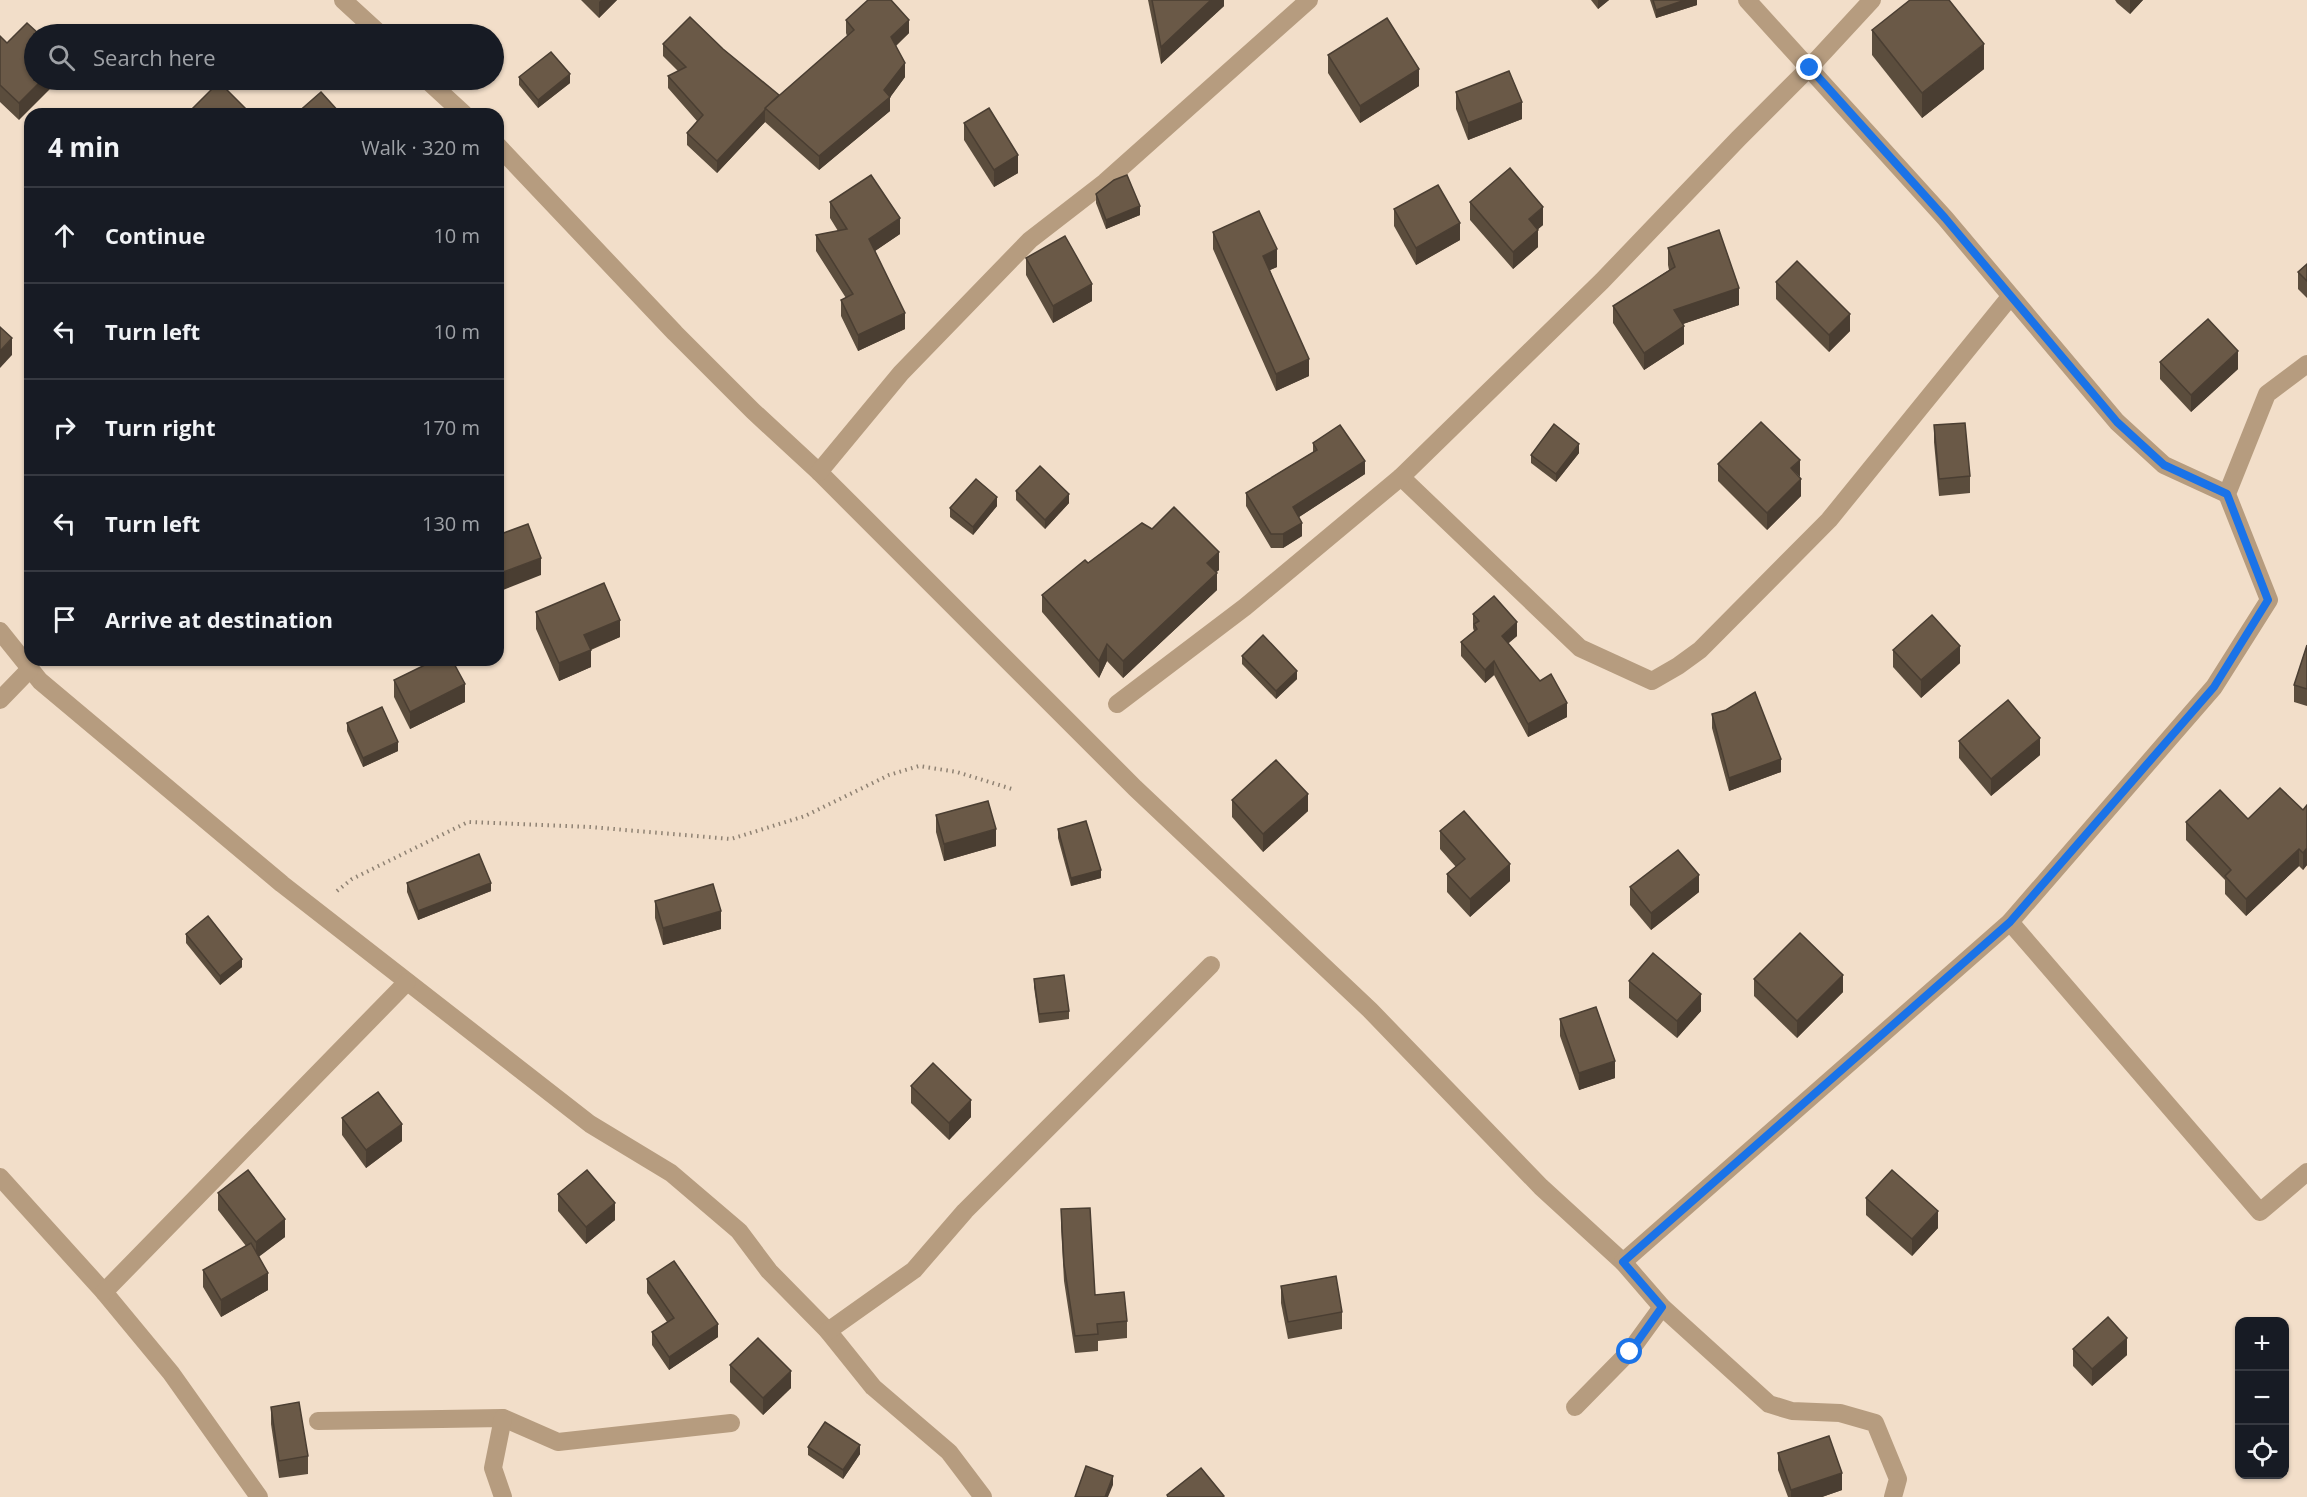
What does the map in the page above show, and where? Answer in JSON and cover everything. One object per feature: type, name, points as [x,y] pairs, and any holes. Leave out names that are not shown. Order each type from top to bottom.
[{"type":"street","points":[[344,0],[369,24]]},
{"type":"street","points":[[819,472],[901,373],[1030,240],[1105,182],[1309,0]]},
{"type":"street","points":[[1747,0],[1945,218],[2117,422],[2164,465],[2227,494]]},
{"type":"street","points":[[1117,704],[1245,607],[1401,477],[1602,281],[1738,139],[1810,68],[1872,0]]},
{"type":"street","points":[[439,90],[458,108]]},
{"type":"street","points":[[504,152],[675,333],[753,411],[819,472],[1103,756],[1370,1010],[1541,1187],[1623,1262],[1662,1307],[1769,1404],[1792,1411],[1840,1413],[1875,1423],[1898,1479],[1893,1497]]},
{"type":"street","points":[[1401,477],[1580,648],[1653,681],[1700,650],[1829,520],[2010,297]]},
{"type":"street","points":[[1623,1262],[2010,922],[2214,687],[2268,600],[2227,494],[2267,394],[2307,364]]},
{"type":"street","points":[[0,631],[24,661]]},
{"type":"street","points":[[28,666],[40,681],[315,910],[590,1124],[671,1173],[739,1231],[769,1271],[828,1331],[873,1387],[949,1452],[983,1497]]},
{"type":"street","points":[[0,700],[30,669]]},
{"type":"street","points":[[2010,922],[2260,1212],[2307,1172]]},
{"type":"street","points":[[828,1331],[914,1270],[965,1211],[1210,965]]},
{"type":"street","points":[[104,1292],[407,982]]},
{"type":"street","points":[[0,1177],[104,1292],[171,1373],[259,1497]]},
{"type":"street","points":[[1575,1407],[1630,1352],[1662,1307]]},
{"type":"street","points":[[318,1421],[503,1418],[558,1442],[731,1423]]},
{"type":"street","points":[[503,1418],[493,1468],[503,1497]]},
{"type":"path","points":[[315,910],[352,879],[468,822],[590,827],[731,839],[805,816],[889,775],[920,766],[957,771],[1012,789]]},
{"type":"building","points":[[868,0],[891,0],[909,20],[891,37],[905,63],[884,90],[890,97],[819,156],[765,108],[854,30],[846,20]]},
{"type":"building","points":[[1152,0],[1211,0],[1161,47]]},
{"type":"building","points":[[1653,0],[1685,0],[1656,10]]},
{"type":"building","points":[[1910,0],[1949,0],[1984,44],[1922,93],[1872,30]]},
{"type":"building","points":[[690,17],[723,49],[779,95],[717,161],[687,133],[703,115],[668,76],[686,67],[663,44]]},
{"type":"building","points":[[1387,18],[1419,69],[1360,106],[1328,55]]},
{"type":"building","points":[[24,26],[24,90],[32,90],[19,103],[0,85],[0,36],[7,43]]},
{"type":"building","points":[[551,52],[570,74],[538,100],[519,77]]},
{"type":"building","points":[[1509,71],[1522,102],[1468,123],[1456,92]]},
{"type":"building","points":[[211,90],[227,90],[245,108],[193,108]]},
{"type":"building","points":[[321,92],[335,108],[303,108]]},
{"type":"building","points":[[989,108],[1018,155],[994,170],[964,123]]},
{"type":"building","points":[[1510,168],[1543,207],[1529,219],[1538,230],[1513,252],[1470,202]]},
{"type":"building","points":[[871,175],[900,218],[869,239],[905,313],[858,335],[841,300],[853,294],[816,235],[847,229],[830,202]]},
{"type":"building","points":[[1127,175],[1140,206],[1106,220],[1096,194],[1114,180]]},
{"type":"building","points":[[1438,185],[1460,223],[1416,248],[1394,209]]},
{"type":"building","points":[[1259,211],[1277,249],[1263,256],[1309,359],[1276,374],[1213,232]]},
{"type":"building","points":[[1719,230],[1739,288],[1674,310],[1684,326],[1644,353],[1613,306],[1675,267],[1668,248]]},
{"type":"building","points":[[1065,236],[1092,284],[1053,306],[1026,258]]},
{"type":"building","points":[[1797,261],[1850,314],[1829,335],[1776,282]]},
{"type":"building","points":[[2307,264],[2307,281],[2298,272]]},
{"type":"building","points":[[2208,319],[2238,351],[2191,395],[2160,362]]},
{"type":"building","points":[[0,327],[12,338],[0,351]]},
{"type":"building","points":[[1761,422],[1800,460],[1791,468],[1801,479],[1767,513],[1718,464]]},
{"type":"building","points":[[1965,423],[1970,476],[1939,479],[1934,425]]},
{"type":"building","points":[[1554,424],[1579,444],[1556,474],[1531,455]]},
{"type":"building","points":[[1340,425],[1365,461],[1293,507],[1302,523],[1283,534],[1271,534],[1246,493],[1317,450],[1313,443]]},
{"type":"building","points":[[1040,466],[1069,494],[1045,520],[1016,491]]},
{"type":"building","points":[[976,479],[997,497],[973,527],[950,508]]},
{"type":"building","points":[[1174,507],[1219,552],[1207,563],[1217,573],[1123,661],[1107,644],[1099,661],[1042,595],[1085,560],[1088,563],[1142,523],[1152,529]]},
{"type":"building","points":[[528,524],[541,558],[504,572],[504,533]]},
{"type":"building","points":[[604,583],[620,620],[584,635],[591,650],[559,663],[536,612]]},
{"type":"building","points":[[1494,596],[1517,622],[1502,636],[1540,681],[1551,674],[1567,703],[1528,724],[1494,661],[1485,670],[1461,642],[1477,629],[1474,624],[1479,621],[1473,614]]},
{"type":"building","points":[[1932,615],[1960,646],[1921,680],[1893,650]]},
{"type":"building","points":[[1263,635],[1297,671],[1276,691],[1242,656]]},
{"type":"building","points":[[2307,645],[2307,689],[2294,685]]},
{"type":"building","points":[[423,666],[455,666],[465,684],[410,712],[394,680]]},
{"type":"building","points":[[1755,692],[1781,759],[1729,778],[1712,714],[1726,710]]},
{"type":"building","points":[[2008,700],[2040,738],[1991,779],[1959,741]]},
{"type":"building","points":[[382,707],[398,742],[363,758],[347,723]]},
{"type":"building","points":[[1276,760],[1308,794],[1263,834],[1232,800]]},
{"type":"building","points":[[2280,788],[2303,810],[2307,805],[2307,848],[2303,853],[2299,849],[2246,899],[2225,876],[2231,870],[2186,822],[2220,790],[2248,819]]},
{"type":"building","points":[[988,801],[996,829],[944,844],[936,815]]},
{"type":"building","points":[[1464,811],[1510,864],[1470,899],[1447,874],[1465,859],[1440,831]]},
{"type":"building","points":[[1086,821],[1101,870],[1071,878],[1058,829]]},
{"type":"building","points":[[1678,850],[1699,875],[1651,913],[1630,887]]},
{"type":"building","points":[[479,854],[491,883],[418,911],[407,883]]},
{"type":"building","points":[[713,884],[721,911],[663,928],[655,901]]},
{"type":"building","points":[[208,916],[242,959],[220,976],[186,934]]},
{"type":"building","points":[[1800,933],[1843,975],[1797,1021],[1754,979]]},
{"type":"building","points":[[1653,953],[1701,994],[1677,1021],[1629,981]]},
{"type":"building","points":[[1064,975],[1069,1011],[1039,1014],[1034,979]]},
{"type":"building","points":[[1596,1007],[1615,1061],[1579,1073],[1560,1019]]},
{"type":"building","points":[[933,1063],[971,1100],[949,1123],[911,1086]]},
{"type":"building","points":[[378,1092],[402,1124],[366,1150],[342,1118]]},
{"type":"building","points":[[248,1170],[285,1219],[256,1242],[218,1193]]},
{"type":"building","points":[[587,1170],[615,1203],[586,1227],[558,1194]]},
{"type":"building","points":[[1892,1170],[1938,1211],[1912,1239],[1866,1198]]},
{"type":"building","points":[[1090,1208],[1095,1295],[1124,1292],[1127,1321],[1097,1324],[1098,1334],[1075,1336],[1064,1264],[1061,1209]]},
{"type":"building","points":[[251,1243],[268,1273],[221,1300],[203,1270]]},
{"type":"building","points":[[674,1261],[718,1324],[669,1357],[652,1332],[674,1318],[647,1279]]},
{"type":"building","points":[[1336,1276],[1342,1312],[1288,1322],[1281,1286]]},
{"type":"building","points":[[2108,1317],[2127,1338],[2092,1369],[2073,1349]]},
{"type":"building","points":[[758,1338],[791,1371],[763,1398],[730,1365]]},
{"type":"building","points":[[299,1402],[308,1456],[279,1461],[271,1407]]},
{"type":"building","points":[[825,1422],[860,1445],[843,1470],[808,1447]]},
{"type":"building","points":[[1829,1436],[1842,1473],[1791,1490],[1778,1453]]},
{"type":"building","points":[[1086,1466],[1113,1476],[1105,1497],[1075,1497]]},
{"type":"building","points":[[1201,1468],[1224,1496],[1168,1497],[1167,1495]]},
{"type":"route","points":[[1630,1352],[1662,1307],[1623,1262],[2010,922],[2214,687],[2268,600],[2227,494],[2164,465],[2117,422],[1945,218],[1810,68]]}]
